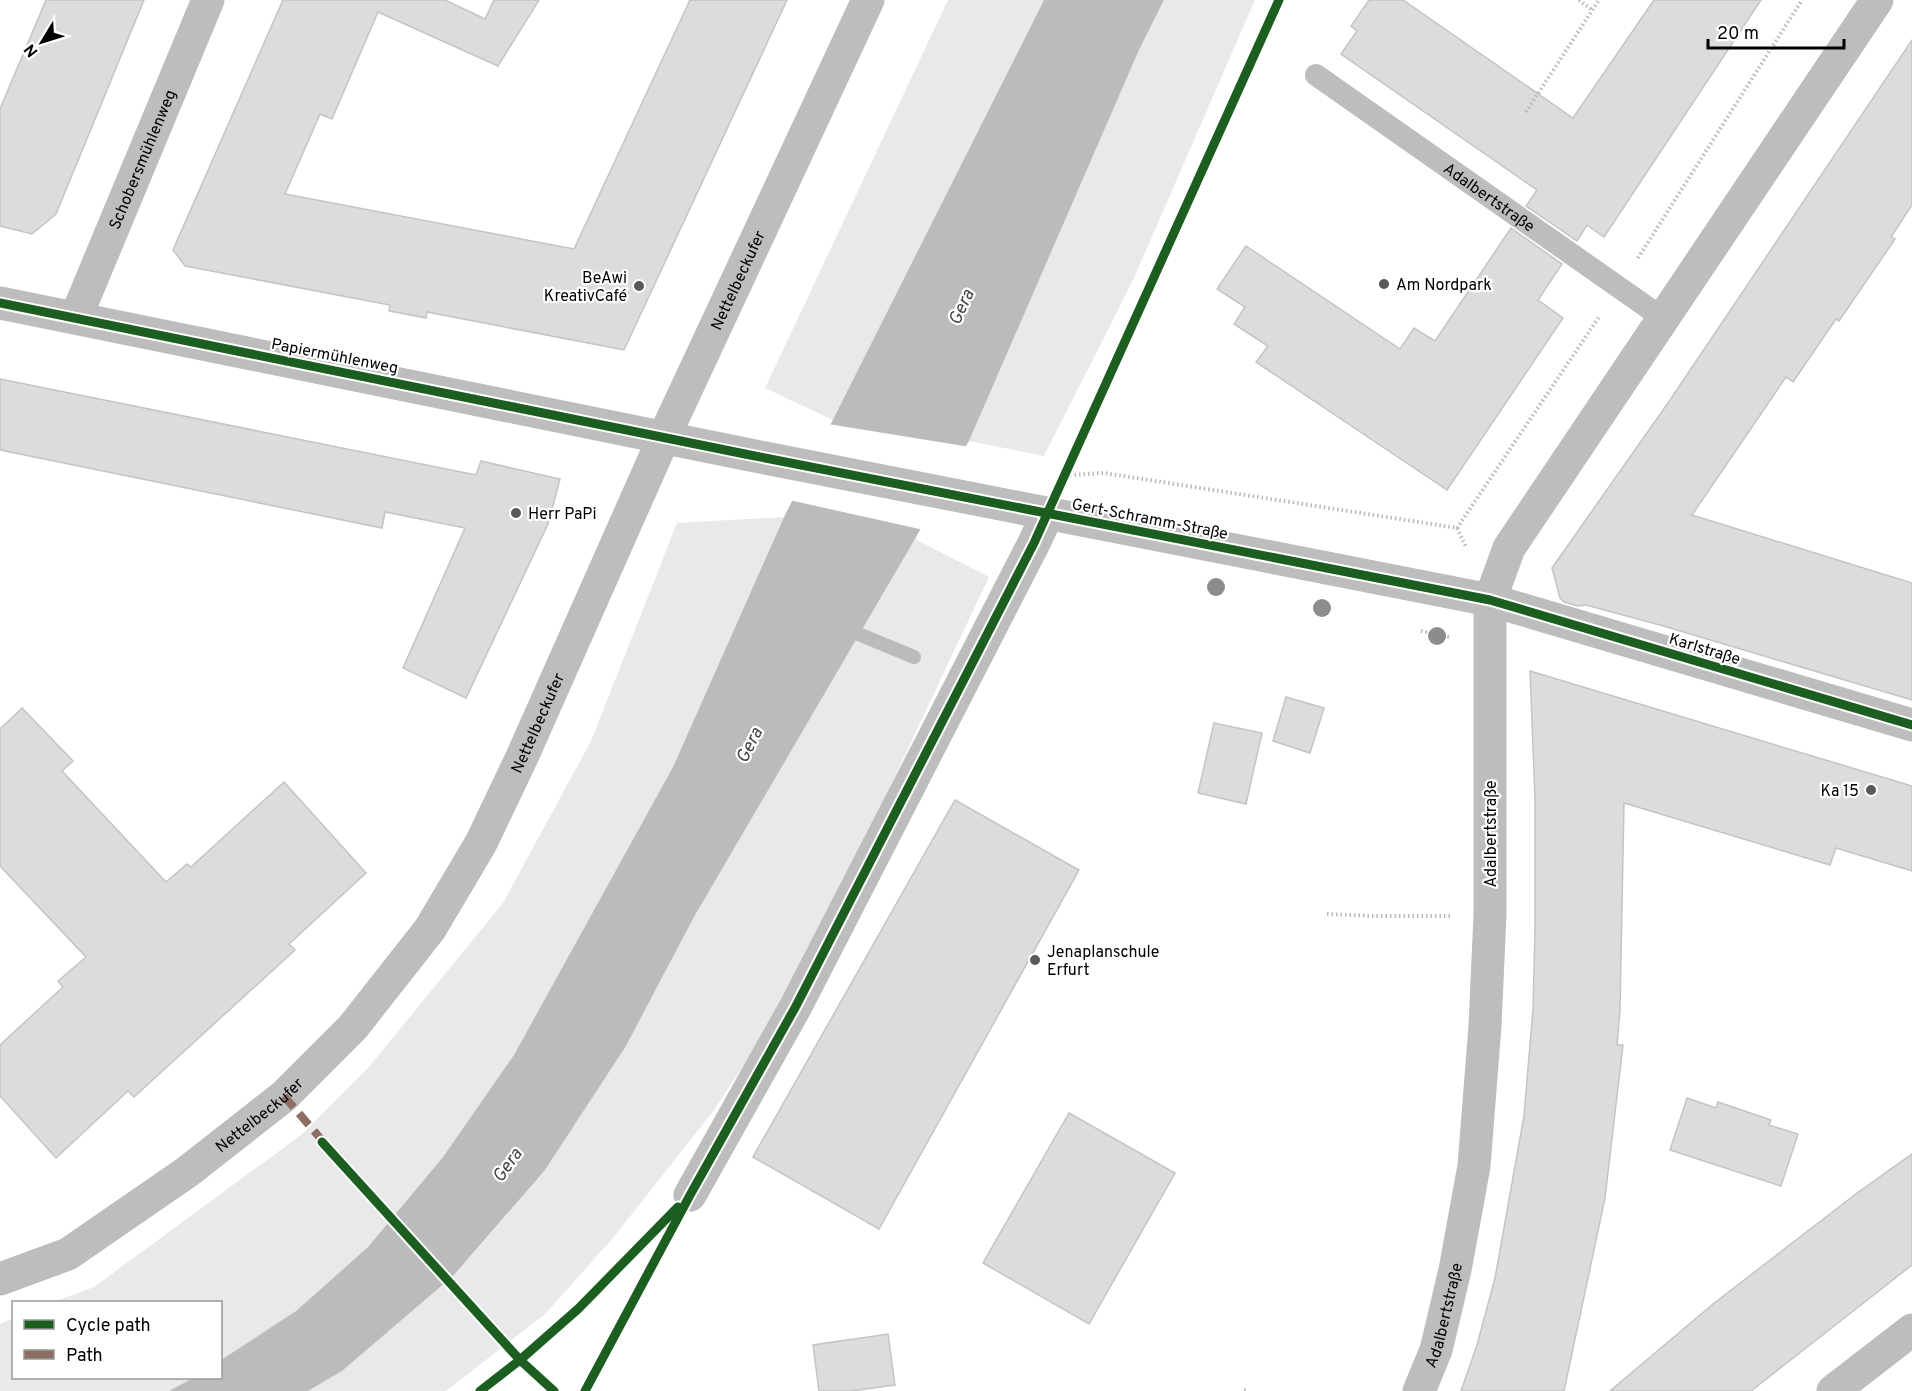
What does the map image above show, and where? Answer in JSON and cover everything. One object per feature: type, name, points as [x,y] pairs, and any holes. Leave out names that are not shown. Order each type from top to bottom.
[{"type":"street","name":"Schobersmühlenweg","points":[[76,317],[208,0]]},
{"type":"street","name":"Nettelbeckufer","points":[[0,1278],[68,1254],[187,1172],[284,1095],[353,1027],[430,929],[486,832],[527,746],[664,437],[867,0]]},
{"type":"street","name":"Adalbertstraße","points":[[1419,1391],[1436,1350],[1455,1270],[1474,1166],[1485,1026],[1490,915],[1490,600],[1509,548],[1877,0]]},
{"type":"street","name":"Papiermühlenweg","points":[[0,303],[664,437]]},
{"type":"street","name":"Gert-Schramm-Straße","points":[[664,437],[1490,600]]},
{"type":"street","points":[[690,1195],[796,1006],[1018,574],[1032,510]]},
{"type":"street","name":"Karlstraße","points":[[1490,600],[1912,725]]},
{"type":"street","points":[[1833,1391],[1912,1330]]},
{"type":"lane","name":"Adalbertstraße","points":[[1316,75],[1664,319]]},
{"type":"path","points":[[1579,0],[1592,9]]},
{"type":"path","points":[[1526,112],[1599,0]]},
{"type":"path","points":[[1065,476],[1104,473],[1457,528],[1490,600]]},
{"type":"path","points":[[1327,914],[1490,915]]},
{"type":"shaded area","points":[[948,0],[1044,0],[833,420],[765,388]]},
{"type":"shaded area","points":[[1164,0],[1255,0],[1134,278],[1044,456],[969,441],[1139,50]]},
{"type":"shaded area","points":[[784,517],[673,767],[515,1055],[443,1157],[368,1247],[296,1311],[222,1359],[222,1301],[56,1301],[94,1287],[301,1135],[368,1068],[503,903],[591,741],[677,523]]},
{"type":"shaded area","points":[[915,539],[989,577],[853,865],[777,1015],[714,1110],[613,1238],[545,1314],[446,1391],[308,1391],[342,1371],[453,1276],[545,1170],[626,1046],[694,917]]},
{"type":"shaded area","points":[[12,1318],[12,1379],[191,1379],[169,1391],[0,1391],[0,1324]]},
{"type":"water","name":"Gera","points":[[1044,0],[1164,0],[1139,50],[969,441],[915,539],[694,917],[626,1046],[545,1170],[453,1276],[342,1371],[308,1391],[169,1391],[191,1379],[222,1379],[222,1359],[296,1311],[368,1247],[443,1157],[514,1055],[673,767],[784,517]]},
{"type":"pier","points":[[828,424],[970,447],[924,530],[789,500]]},
{"type":"building","points":[[46,0],[144,0],[56,214],[32,234],[0,226],[0,109]]},
{"type":"building","points":[[283,0],[445,0],[485,19],[494,0],[539,0],[498,66],[378,12],[332,119],[320,114],[285,194],[574,249],[690,0],[787,0],[624,350],[427,312],[426,318],[389,311],[390,305],[185,266],[173,250]]},
{"type":"building","points":[[1369,0],[1403,0],[1573,118],[1654,0],[1761,0],[1604,237],[1587,225],[1577,241],[1526,206],[1537,190],[1341,54],[1357,31],[1351,26]]},
{"type":"building","points":[[1912,40],[1912,205],[1891,237],[1895,239],[1839,321],[1836,319],[1793,382],[1786,377],[1692,515],[1912,583],[1912,700],[1660,625],[1586,605],[1578,606],[1564,602],[1560,598],[1552,568],[1670,400]]},
{"type":"building","points":[[1511,228],[1562,264],[1538,300],[1563,318],[1447,490],[1256,362],[1268,346],[1234,324],[1245,307],[1217,289],[1246,246],[1400,349],[1414,328],[1435,341]]},
{"type":"building","points":[[0,379],[476,475],[481,461],[560,479],[548,524],[466,698],[403,668],[465,528],[385,512],[382,528],[0,450]]},
{"type":"building","points":[[1530,671],[1912,786],[1912,871],[1836,848],[1830,865],[1624,803],[1620,1010],[1617,1045],[1623,1045],[1605,1198],[1564,1391],[1461,1391],[1477,1345],[1495,1278],[1524,1116],[1533,1009],[1535,932],[1535,798]]},
{"type":"building","points":[[1286,697],[1324,708],[1310,753],[1273,741]]},
{"type":"building","points":[[22,708],[73,761],[62,771],[166,882],[187,864],[191,867],[284,782],[366,873],[289,944],[295,950],[134,1097],[128,1091],[56,1158],[0,1096],[0,1045],[63,987],[58,981],[86,957],[0,866],[0,729]]},
{"type":"building","points":[[1214,723],[1262,733],[1246,804],[1198,793]]},
{"type":"building","points":[[955,800],[1079,870],[879,1229],[753,1157]]},
{"type":"building","points":[[1687,1098],[1716,1108],[1718,1102],[1771,1120],[1769,1125],[1798,1134],[1781,1186],[1670,1150]]},
{"type":"building","points":[[1069,1113],[1175,1173],[1089,1324],[983,1263]]},
{"type":"building","points":[[1912,1154],[1912,1265],[1751,1391],[1610,1391],[1713,1304],[1857,1193]]},
{"type":"building","points":[[888,1334],[895,1385],[851,1391],[819,1391],[813,1345]]},
{"type":"waterway","points":[[844,628],[914,657]]},
{"type":"marked path","points":[[284,1096],[326,1145]]},
{"type":"cycle path","points":[[585,1391],[690,1195],[796,1006],[1034,543],[1279,0]]},
{"type":"cycle path","points":[[0,303],[745,454],[1490,600],[1912,725]]},
{"type":"cycle path","points":[[322,1142],[520,1360],[554,1391]]},
{"type":"cycle path","points":[[480,1391],[520,1360],[578,1309],[678,1207]]},
{"type":"place","name":"Am Nordpark","points":[[1384,284]]},
{"type":"place","name":"BeAwi KreativCafé","points":[[639,286]]},
{"type":"place","name":"Herr PaPi","points":[[516,513]]},
{"type":"place","name":"Ka 15","points":[[1871,790]]},
{"type":"place","name":"Jenaplanschule Erfurt","points":[[1035,960]]}]
